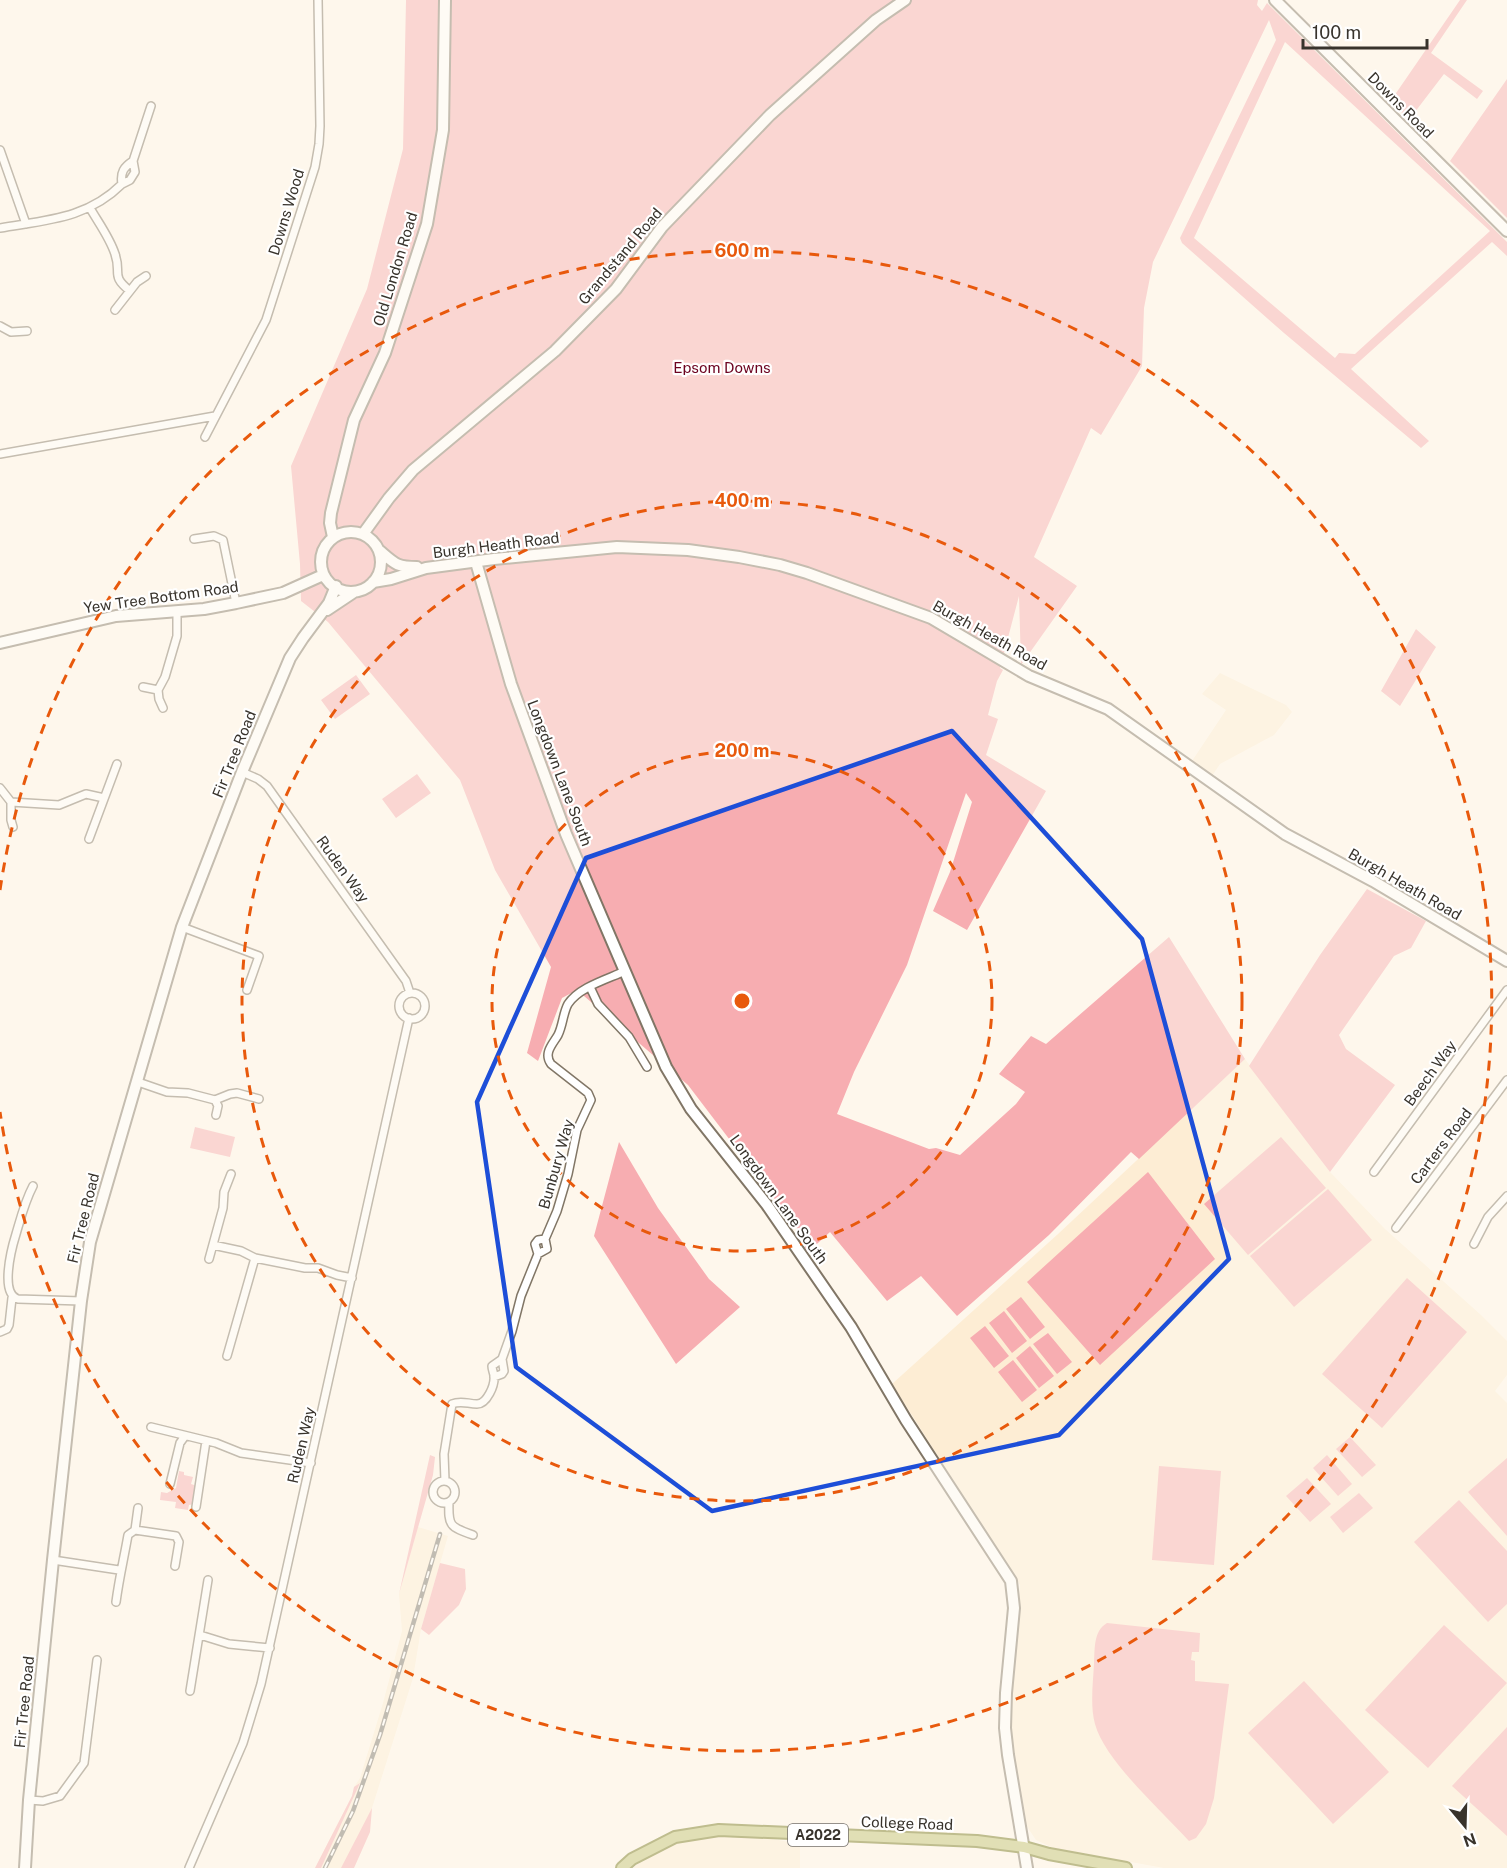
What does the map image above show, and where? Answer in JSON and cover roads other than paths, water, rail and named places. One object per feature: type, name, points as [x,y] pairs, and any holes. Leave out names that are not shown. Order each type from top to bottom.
[{"type":"main road","name":"Old London Road","points":[[333,537],[330,523],[331,513],[354,420],[385,353],[427,224],[443,130],[445,0]]},
{"type":"main road","name":"Grandstand Road","points":[[363,534],[413,470],[555,351],[586,320],[616,289],[662,227],[770,115],[876,20],[905,0]]},
{"type":"main road","name":"Downs Road","points":[[1275,0],[1507,231]]},
{"type":"main road","points":[[357,532],[373,541],[380,551],[380,570],[373,582],[354,592],[336,586],[323,575],[324,548],[333,537],[357,532]]},
{"type":"main road","name":"Burgh Heath Road","points":[[380,551],[394,564],[403,568],[426,568],[616,547],[688,550],[780,565],[931,618],[1029,676],[1108,709],[1285,834],[1373,881],[1507,961]]},
{"type":"main road","name":"Longdown Lane South","points":[[476,562],[511,684],[566,834],[666,1067],[691,1109],[753,1186],[808,1262],[851,1327],[906,1420],[1011,1581],[1014,1608],[1005,1728],[1027,1868]]},
{"type":"main road","name":"Burgh Heath Road","points":[[373,582],[392,579],[426,568]]},
{"type":"main road","name":"Yew Tree Bottom Road","points":[[0,643],[102,618],[236,603],[283,593],[323,575]]},
{"type":"main road","name":"Fir Tree Road","points":[[25,1868],[29,1800],[53,1560],[86,1259],[95,1220],[138,1082],[182,927],[242,772],[290,658],[334,596],[336,586]]},
{"type":"main road","name":"Fir Tree Road","points":[[322,613],[354,592]]},
{"type":"main road","name":"College Road","points":[[622,1868],[632,1859],[675,1837],[718,1830],[977,1841],[1024,1847],[1049,1854],[1126,1868]]},
{"type":"street","name":"Downs Wood","points":[[205,437],[266,320],[315,167],[320,126],[318,0]]},
{"type":"street","points":[[0,228],[73,215],[90,208],[130,180],[135,172],[133,161],[152,106]]},
{"type":"street","points":[[0,150],[26,224]]},
{"type":"street","points":[[90,208],[116,256],[117,277],[120,283],[130,291]]},
{"type":"street","points":[[115,310],[146,276]]},
{"type":"street","points":[[0,326],[11,332],[27,331]]},
{"type":"street","points":[[0,454],[215,416]]},
{"type":"street","points":[[194,539],[214,536],[224,540],[236,603]]},
{"type":"street","points":[[163,708],[158,690],[165,677],[177,636],[177,611]]},
{"type":"street","points":[[143,687],[158,690]]},
{"type":"street","points":[[89,839],[117,764]]},
{"type":"street","name":"Ruden Way","points":[[242,772],[267,786],[406,981],[410,993]]},
{"type":"street","points":[[0,788],[11,802],[11,820],[14,827]]},
{"type":"street","points":[[11,802],[59,805],[86,794],[104,798]]},
{"type":"street","points":[[182,927],[258,956],[247,990]]},
{"type":"street","name":"Bunbury Way","points":[[445,1481],[444,1454],[452,1404],[459,1401],[480,1405],[487,1398],[494,1377],[504,1371],[502,1359],[512,1331],[520,1296],[538,1254],[547,1249],[545,1239],[557,1211],[568,1174],[577,1130],[591,1100],[588,1093],[549,1061],[548,1051],[561,1027],[569,1003],[590,987],[625,971]]},
{"type":"street","points":[[590,987],[598,1004],[629,1037],[647,1067]]},
{"type":"street","name":"Beech Way","points":[[1374,1172],[1507,990]]},
{"type":"street","name":"Ruden Way","points":[[410,993],[415,993],[423,999],[424,1009],[418,1017],[408,1018],[401,1013],[399,1005],[402,997],[410,993]]},
{"type":"street","name":"Ruden Way","points":[[189,1868],[252,1717],[270,1648],[408,1018]]},
{"type":"street","name":"Carters Road","points":[[1396,1228],[1507,1080]]},
{"type":"street","points":[[138,1082],[167,1092],[188,1093],[215,1100],[237,1093],[259,1099]]},
{"type":"street","points":[[215,1100],[218,1106],[216,1115]]},
{"type":"street","points":[[209,1259],[223,1208],[224,1192],[231,1174]]},
{"type":"street","points":[[33,1185],[2,1271],[3,1285],[12,1298],[81,1301]]},
{"type":"street","points":[[1474,1244],[1488,1217],[1507,1196]]},
{"type":"street","points":[[213,1245],[241,1251],[255,1258],[305,1268],[318,1268],[352,1278]]},
{"type":"street","points":[[227,1356],[255,1258]]},
{"type":"street","points":[[0,1332],[7,1329],[9,1325],[12,1298]]},
{"type":"street","points":[[151,1426],[241,1453],[311,1463]]},
{"type":"street","points":[[170,1484],[180,1443],[185,1436]]},
{"type":"street","points":[[196,1508],[207,1441]]},
{"type":"street","name":"Bunbury Way","points":[[449,1502],[439,1501],[434,1495],[435,1486],[438,1483],[445,1481],[455,1489],[454,1497],[449,1502],[449,1523],[454,1528],[473,1535]]},
{"type":"street","points":[[135,1530],[138,1508]]},
{"type":"street","points":[[116,1602],[119,1570],[123,1562],[128,1535],[135,1530],[176,1536],[179,1542],[175,1566]]},
{"type":"street","points":[[53,1560],[119,1570]]},
{"type":"street","points":[[190,1691],[208,1580]]},
{"type":"street","points":[[200,1635],[229,1644],[270,1648]]},
{"type":"street","points":[[29,1800],[43,1801],[60,1796],[84,1763],[97,1660]]},
{"type":"railway","points":[[325,1868],[353,1811],[380,1735],[440,1534]]},
{"type":"park label","name":"Epsom Downs","points":[[722,367]]}]
